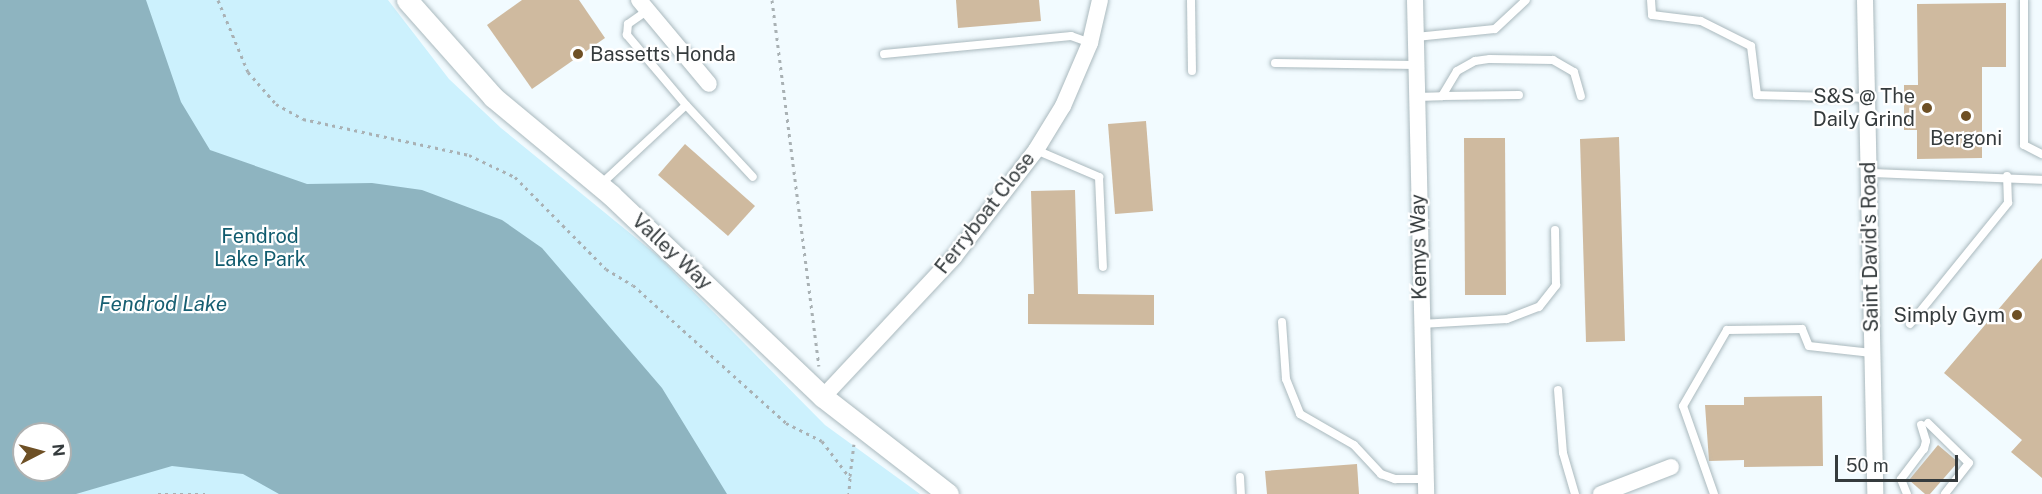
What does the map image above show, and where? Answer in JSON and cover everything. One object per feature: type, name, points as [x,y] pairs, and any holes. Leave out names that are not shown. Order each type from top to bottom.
[{"type":"street","name":"Ferryboat Close","points":[[823,397],[954,257],[1036,150],[1063,106],[1090,43],[1100,0]]},
{"type":"street","name":"Kemys Way","points":[[1415,0],[1420,324],[1426,487]]},
{"type":"street","name":"Saint David's Road","points":[[1865,0],[1875,494]]},
{"type":"street","name":"Valley Way","points":[[413,2],[494,97],[600,186],[823,397],[856,425],[948,494]]},
{"type":"street","points":[[644,5],[709,84]]},
{"type":"street","points":[[1601,494],[1671,466]]},
{"type":"lane","points":[[1191,0],[1192,71]]},
{"type":"lane","points":[[1416,37],[1487,31],[1526,0]]},
{"type":"lane","points":[[1651,0],[1652,15],[1701,21],[1751,46],[1758,94],[1868,98]]},
{"type":"lane","points":[[2024,0],[2024,145],[2042,154]]},
{"type":"lane","points":[[644,5],[628,24],[627,35],[686,105],[753,177]]},
{"type":"lane","points":[[884,54],[1071,36],[1090,43]]},
{"type":"lane","points":[[1442,96],[1457,71],[1475,61],[1491,59],[1553,60],[1574,72],[1581,96]]},
{"type":"lane","points":[[1275,63],[1416,65]]},
{"type":"lane","points":[[1417,97],[1519,95]]},
{"type":"lane","points":[[600,186],[686,105]]},
{"type":"lane","points":[[1036,150],[1099,177],[1103,267]]},
{"type":"lane","points":[[1870,173],[2007,176],[2042,180]]},
{"type":"lane","points":[[1910,324],[2008,204],[2007,176]]},
{"type":"lane","points":[[1420,324],[1507,319],[1539,307],[1556,285],[1555,230]]},
{"type":"lane","points":[[1282,322],[1286,379],[1300,414],[1354,445],[1381,474],[1426,487]]},
{"type":"lane","points":[[1714,494],[1683,406],[1727,330],[1802,329],[1809,346],[1872,353]]},
{"type":"lane","points":[[1558,390],[1563,453],[1575,494]]},
{"type":"lane","points":[[1907,494],[1901,479],[1924,450],[1926,441],[1924,424],[1969,463],[1945,494]]},
{"type":"lane","points":[[1240,477],[1241,494]]},
{"type":"path","points":[[218,0],[248,72],[276,104],[303,118],[469,155],[515,177],[606,269],[633,285],[786,423],[822,441],[850,478]]},
{"type":"path","points":[[772,0],[823,397]]},
{"type":"path","points":[[849,494],[856,425]]},
{"type":"path","points":[[158,494],[205,494]]},
{"type":"green space","name":"Fendrod Lake","points":[[0,0],[388,0],[449,79],[501,128],[658,256],[825,425],[920,494],[0,494]]},
{"type":"water","name":"Fendrod Lake","points":[[0,0],[146,0],[181,102],[210,150],[307,184],[372,183],[422,190],[502,220],[542,248],[662,388],[727,494],[279,494],[243,474],[172,466],[76,494],[0,494]]},
{"type":"building","points":[[522,0],[579,0],[605,38],[532,89],[487,25]]},
{"type":"building","points":[[956,0],[1039,0],[1041,21],[958,28]]},
{"type":"building","points":[[2006,3],[2006,67],[1982,67],[1982,158],[1917,159],[1917,130],[1904,130],[1904,85],[1918,85],[1917,4]]},
{"type":"building","points":[[1146,121],[1153,211],[1115,214],[1108,124]]},
{"type":"building","points":[[1619,137],[1625,341],[1586,342],[1580,139]]},
{"type":"building","points":[[1464,138],[1505,138],[1506,295],[1465,295]]},
{"type":"building","points":[[685,144],[755,206],[728,236],[658,175]]},
{"type":"building","points":[[1075,190],[1078,294],[1154,295],[1154,325],[1028,324],[1028,294],[1034,294],[1031,191]]},
{"type":"building","name":"Simply Gym","points":[[2042,258],[2042,478],[2011,452],[2022,440],[1944,373]]},
{"type":"building","points":[[1822,396],[1823,466],[1744,467],[1744,460],[1709,461],[1705,405],[1744,405],[1744,397]]},
{"type":"building","points":[[1938,445],[1958,462],[1930,494],[1925,494],[1909,480]]},
{"type":"building","points":[[1357,464],[1359,494],[1267,494],[1265,471]]},
{"type":"place","name":"Bassetts Honda","points":[[578,54]]},
{"type":"place","name":"S&S @ The Daily Grind","points":[[1927,108]]},
{"type":"place","name":"Bergoni","points":[[1966,116]]},
{"type":"place","name":"Simply Gym","points":[[2017,315]]},
{"type":"park label","name":"Fendrod Lake Park","points":[[260,248]]}]
